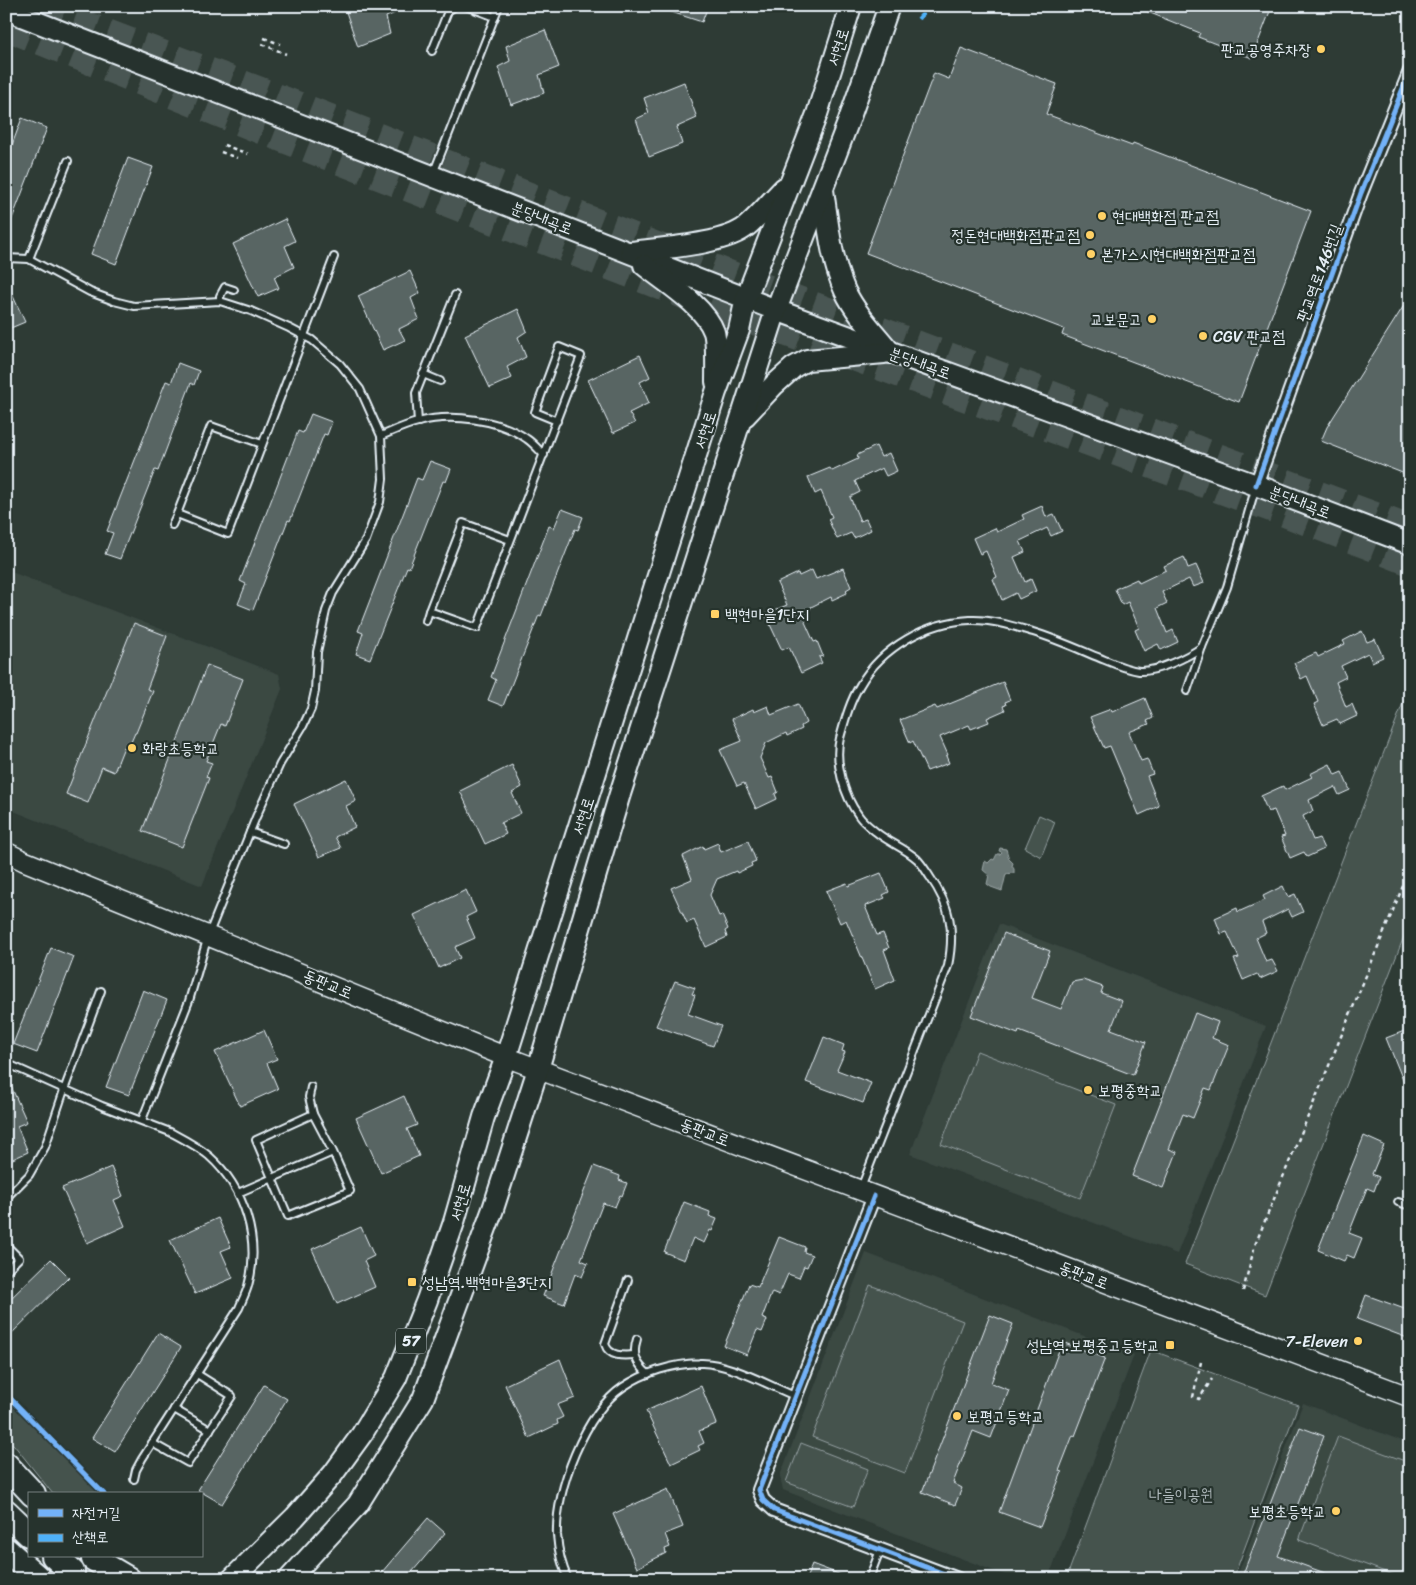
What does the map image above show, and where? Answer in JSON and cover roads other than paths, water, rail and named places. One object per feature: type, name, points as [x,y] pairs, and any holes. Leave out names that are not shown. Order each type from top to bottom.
[{"type":"highway","points":[[6,1465],[31,1492]]},
{"type":"highway","points":[[6,1480],[28,1505]]},
{"type":"highway","points":[[6,1512],[28,1533]]},
{"type":"highway","points":[[6,1550],[39,1579]]},
{"type":"highway","points":[[62,1558],[86,1564],[128,1579]]},
{"type":"highway","points":[[86,1564],[114,1579]]},
{"type":"main road","points":[[25,6],[50,27]]},
{"type":"main road","name":"서현로","points":[[232,1579],[295,1518],[333,1474],[362,1434],[392,1385],[418,1323],[449,1238],[484,1117],[506,1057],[716,392],[739,330],[746,298],[817,114],[851,6]]},
{"type":"main road","name":"서현로","points":[[289,1579],[358,1504],[423,1399],[492,1209],[538,1069],[619,797],[776,310],[823,189],[889,6]]},
{"type":"main road","name":"분당내곡로","points":[[6,10],[776,310],[1256,485],[1410,544]]},
{"type":"main road","points":[[6,24],[50,27]]},
{"type":"main road","points":[[629,252],[713,241],[727,236],[745,228],[791,181]]},
{"type":"main road","points":[[823,189],[834,255],[845,291],[853,305],[891,353]]},
{"type":"main road","points":[[629,252],[700,309],[708,320],[714,333],[716,392]]},
{"type":"main road","points":[[740,422],[774,385],[794,367],[807,360],[891,353]]},
{"type":"main road","name":"동판교로","points":[[6,852],[506,1057],[1410,1398]]},
{"type":"street","name":"판교역로146번길","points":[[1256,485],[1361,193],[1410,71]]},
{"type":"street","points":[[867,1194],[795,1396],[759,1490],[763,1500],[774,1510],[958,1579]]},
{"type":"lane","points":[[432,51],[448,11],[455,6]]},
{"type":"lane","points":[[466,6],[495,17]]},
{"type":"lane","points":[[433,175],[499,6]]},
{"type":"lane","points":[[29,259],[68,161]]},
{"type":"lane","points":[[177,514],[228,534],[334,257]]},
{"type":"lane","points":[[6,258],[29,259],[90,292],[114,301],[134,306],[220,302],[250,311],[312,340],[340,364],[360,389],[381,436],[383,478],[380,502],[366,540],[333,592],[326,611],[317,652],[315,691],[311,709],[277,770],[250,832],[208,936],[189,1001],[142,1120]]},
{"type":"lane","points":[[220,302],[220,296],[225,287],[234,290]]},
{"type":"lane","points":[[418,422],[416,393],[455,295]]},
{"type":"lane","points":[[430,611],[477,628],[557,421],[581,356],[559,348],[535,412],[557,421]]},
{"type":"lane","points":[[423,374],[440,381]]},
{"type":"lane","points":[[381,436],[418,422],[462,418],[485,422],[507,429],[528,439],[544,455]]},
{"type":"lane","points":[[172,525],[211,426],[262,444]]},
{"type":"lane","points":[[1187,691],[1202,647],[1227,587],[1256,485]]},
{"type":"lane","points":[[426,621],[463,523],[510,540]]},
{"type":"lane","points":[[867,1194],[948,966],[952,946],[951,924],[944,902],[933,882],[917,859],[877,833],[860,817],[847,795],[840,772],[840,741],[846,714],[860,684],[876,664],[898,645],[918,634],[946,623],[972,620],[1001,623],[1034,632],[1120,666],[1141,671],[1168,665],[1202,647]]},
{"type":"lane","points":[[250,832],[284,844]]},
{"type":"lane","points":[[6,1198],[29,1175],[45,1147],[101,991]]},
{"type":"lane","points":[[6,1063],[64,1090],[142,1120],[186,1140],[219,1166],[238,1193],[250,1228],[252,1260],[248,1287],[239,1308],[152,1443],[136,1470],[134,1479]]},
{"type":"lane","points":[[311,1087],[309,1097],[313,1114],[333,1152],[350,1191],[288,1216],[256,1140],[313,1114]]},
{"type":"lane","points":[[238,1193],[333,1152]]},
{"type":"lane","points":[[1398,1202],[1410,1206]]},
{"type":"lane","points":[[6,1245],[19,1258],[6,1271]]},
{"type":"lane","points":[[628,1280],[605,1344],[607,1350],[611,1353],[618,1355],[635,1354]]},
{"type":"lane","points":[[637,1339],[634,1347],[635,1354],[640,1367],[648,1374]]},
{"type":"lane","points":[[568,1579],[560,1554],[557,1534],[560,1506],[574,1456],[584,1433],[609,1399],[623,1387],[662,1369],[701,1362],[726,1367],[795,1396]]},
{"type":"lane","points":[[152,1443],[188,1464],[232,1396],[197,1374]]},
{"type":"lane","points":[[174,1409],[210,1430]]},
{"type":"lane","points":[[869,1579],[880,1550]]},
{"type":"tunnel","points":[[41,6],[274,94],[716,267],[1410,527]]},
{"type":"tunnel","points":[[6,29],[263,133],[704,305],[1282,514],[1410,564]]},
{"type":"place","name":"판교공영주차장","points":[[1321,49]]},
{"type":"place","name":"현대백화점 판교점","points":[[1102,216]]},
{"type":"place","name":"정돈현대백화점판교점","points":[[1090,235]]},
{"type":"place","name":"본가스시현대백화점판교점","points":[[1091,254]]},
{"type":"place","name":"교보문고","points":[[1152,319]]},
{"type":"place","name":"CGV 판교점","points":[[1203,336]]},
{"type":"place","name":"백현마을1단지","points":[[715,614]]},
{"type":"place","name":"화랑초등학교","points":[[132,748]]},
{"type":"place","name":"보평중학교","points":[[1088,1090]]},
{"type":"place","name":"성남역.백현마을3단지","points":[[412,1282]]},
{"type":"place","name":"7-Eleven","points":[[1358,1341]]},
{"type":"place","name":"성남역.보평중고등학교","points":[[1170,1345]]},
{"type":"place","name":"보평고등학교","points":[[957,1416]]},
{"type":"place","name":"보평초등학교","points":[[1336,1511]]},
{"type":"park label","name":"나들이공원","points":[[1181,1494]]}]
